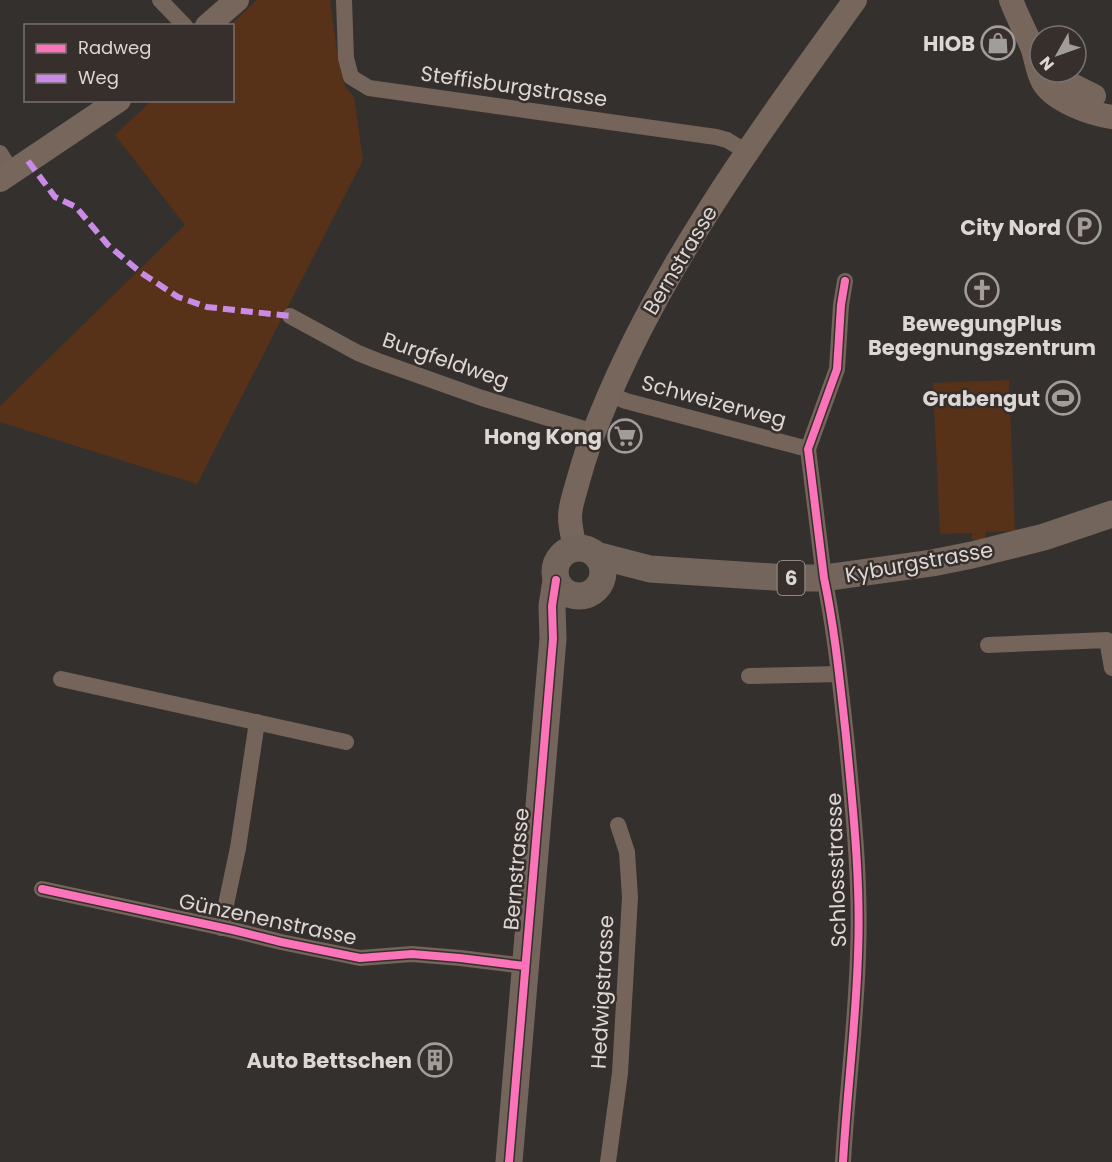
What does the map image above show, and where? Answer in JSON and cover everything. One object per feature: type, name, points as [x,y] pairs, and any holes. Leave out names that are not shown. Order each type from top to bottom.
[{"type":"main road","points":[[209,24],[237,0]]},
{"type":"main road","name":"Bernstrasse","points":[[586,552],[570,519],[571,507],[594,432],[637,334],[698,226],[747,152],[855,0]]},
{"type":"main road","points":[[1011,0],[1028,35]]},
{"type":"main road","points":[[1045,84],[1053,93],[1070,103],[1090,112],[1112,117]]},
{"type":"main road","points":[[1070,84],[1112,104]]},
{"type":"main road","points":[[4,168],[115,102]]},
{"type":"main road","name":"Kyburgstrasse","points":[[586,552],[650,569],[788,578],[824,578],[932,563],[982,553],[1044,537],[1112,513]]},
{"type":"main road","points":[[568,550],[586,552],[600,561],[603,574],[589,591],[568,593],[556,580],[558,560],[568,550]]},
{"type":"main road","name":"Kyburgstrasse","points":[[589,591],[611,580],[650,569]]},
{"type":"main road","name":"Bernstrasse","points":[[509,1162],[553,639],[552,606],[556,580]]},
{"type":"main road","name":"Bernstrasse","points":[[553,639],[568,609],[589,591]]},
{"type":"street","points":[[160,0],[183,24]]},
{"type":"street","name":"Steffisburgstrasse","points":[[344,0],[346,58],[351,77],[369,88],[716,137],[747,152]]},
{"type":"street","name":"Schweizerweg","points":[[824,578],[808,449],[837,369],[844,281]]},
{"type":"street","name":"Burgfeldweg","points":[[290,316],[358,353],[378,361],[482,398],[594,432]]},
{"type":"street","name":"Schweizerweg","points":[[609,394],[626,401],[808,449]]},
{"type":"street","name":"Schlossstrasse","points":[[824,578],[839,674],[853,807],[859,907],[856,994],[843,1162]]},
{"type":"street","points":[[988,645],[1107,640],[1112,668]]},
{"type":"street","points":[[749,676],[839,674]]},
{"type":"street","points":[[61,679],[346,742]]},
{"type":"street","points":[[221,928],[238,848],[257,722]]},
{"type":"street","name":"Hedwigstrasse","points":[[608,1162],[620,1073],[630,897],[627,852],[618,825]]},
{"type":"street","name":"Günzenenstrasse","points":[[42,889],[360,958],[412,954],[525,966]]},
{"type":"shaded area","points":[[257,0],[330,0],[337,52],[345,86],[354,97],[363,160],[197,484],[0,422],[0,406],[185,225],[115,135],[150,102],[234,102],[234,24],[231,24]]},
{"type":"shaded area","name":"Grabengut","points":[[1009,380],[1015,531],[986,532],[985,539],[972,540],[972,533],[940,534],[933,383]]},
{"type":"marked path","points":[[28,161],[55,197],[76,207],[108,245],[140,272],[178,297],[207,307],[290,316]]},
{"type":"cycle path","points":[[843,1162],[857,980],[859,927],[857,872],[839,676],[808,449],[837,369],[841,305],[845,281]]},
{"type":"cycle path","points":[[509,1162],[553,639],[552,606],[556,580]]},
{"type":"cycle path","points":[[42,889],[360,958],[412,954],[525,966]]},
{"type":"place","name":"HIOB","points":[[998,43]]},
{"type":"place","name":"City Nord","points":[[1084,227]]},
{"type":"place","name":"BewegungPlus Begegnungszentrum","points":[[982,290]]},
{"type":"place","name":"Grabengut","points":[[1063,398]]},
{"type":"place","name":"Hong Kong","points":[[625,436]]},
{"type":"place","name":"Auto Bettschen","points":[[435,1060]]}]
